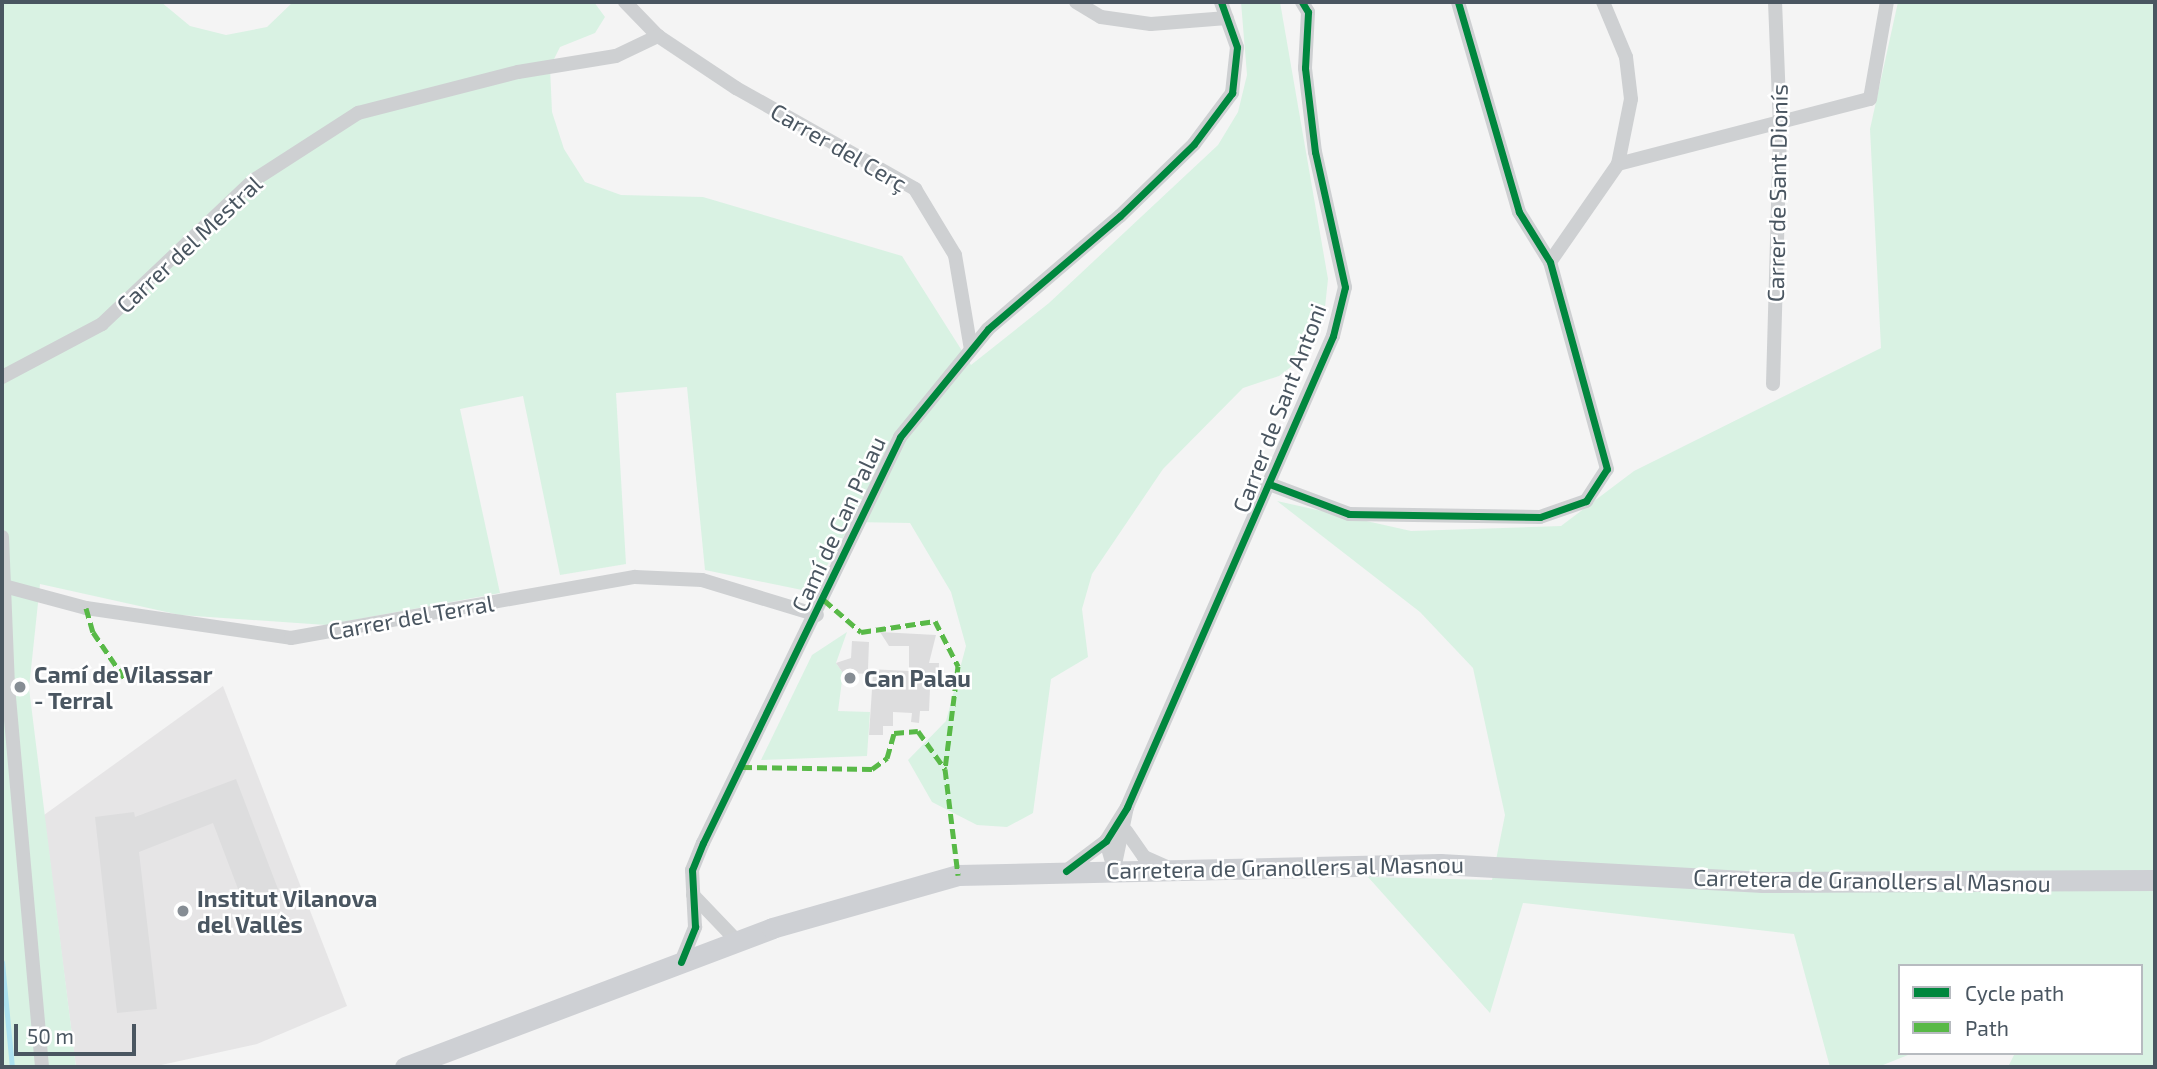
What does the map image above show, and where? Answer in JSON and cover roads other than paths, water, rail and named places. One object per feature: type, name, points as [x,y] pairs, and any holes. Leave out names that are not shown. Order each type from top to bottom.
[{"type":"main road","name":"Carretera de Granollers al Masnou","points":[[405,1067],[737,941],[930,880],[1166,867],[1440,864],[1762,882],[2155,880]]},
{"type":"street","name":"Carrer del Cerç","points":[[625,2],[658,36],[915,189],[955,255],[971,350]]},
{"type":"street","points":[[1076,2],[1101,18],[1151,23],[1227,18]]},
{"type":"street","name":"Camí de Can Palau","points":[[681,961],[695,927],[692,870],[817,615],[900,437],[971,350],[1194,144],[1232,93],[1237,47],[1221,2]]},
{"type":"street","name":"Carrer de Sant Antoni","points":[[1066,871],[1105,841],[1127,807],[1272,485],[1334,336],[1345,287],[1315,152],[1305,2]]},
{"type":"street","points":[[1272,485],[1349,513],[1539,517],[1586,501],[1607,469],[1549,262],[1519,212],[1458,2]]},
{"type":"street","points":[[1549,262],[1618,164],[1631,99],[1626,57],[1603,2]]},
{"type":"street","name":"Carrer de Sant Dionís","points":[[1773,384],[1780,126],[1775,2]]},
{"type":"street","points":[[1618,164],[1780,126],[1870,99],[1887,2]]},
{"type":"street","name":"Carrer del Mestral","points":[[2,377],[103,324],[254,180],[358,113],[506,75],[616,56],[658,36]]},
{"type":"street","points":[[2,537],[42,1067]]},
{"type":"street","name":"Carrer del Terral","points":[[4,586],[86,608],[291,638],[635,577],[702,580],[817,615]]},
{"type":"street","name":"Carrer de Sant Antoni","points":[[1114,869],[1126,831],[1127,807]]},
{"type":"street","points":[[1126,831],[1144,857],[1166,867]]},
{"type":"street","points":[[1105,841],[1114,869]]},
{"type":"street","points":[[693,895],[737,941]]},
{"type":"waterway","points":[[2,962],[12,1067]]},
{"type":"place","name":"Can Palau","points":[[850,678]]},
{"type":"place","name":"Camí de Vilassar - Terral","points":[[20,687]]},
{"type":"place","name":"Institut Vilanova del Vallès","points":[[183,911]]}]
